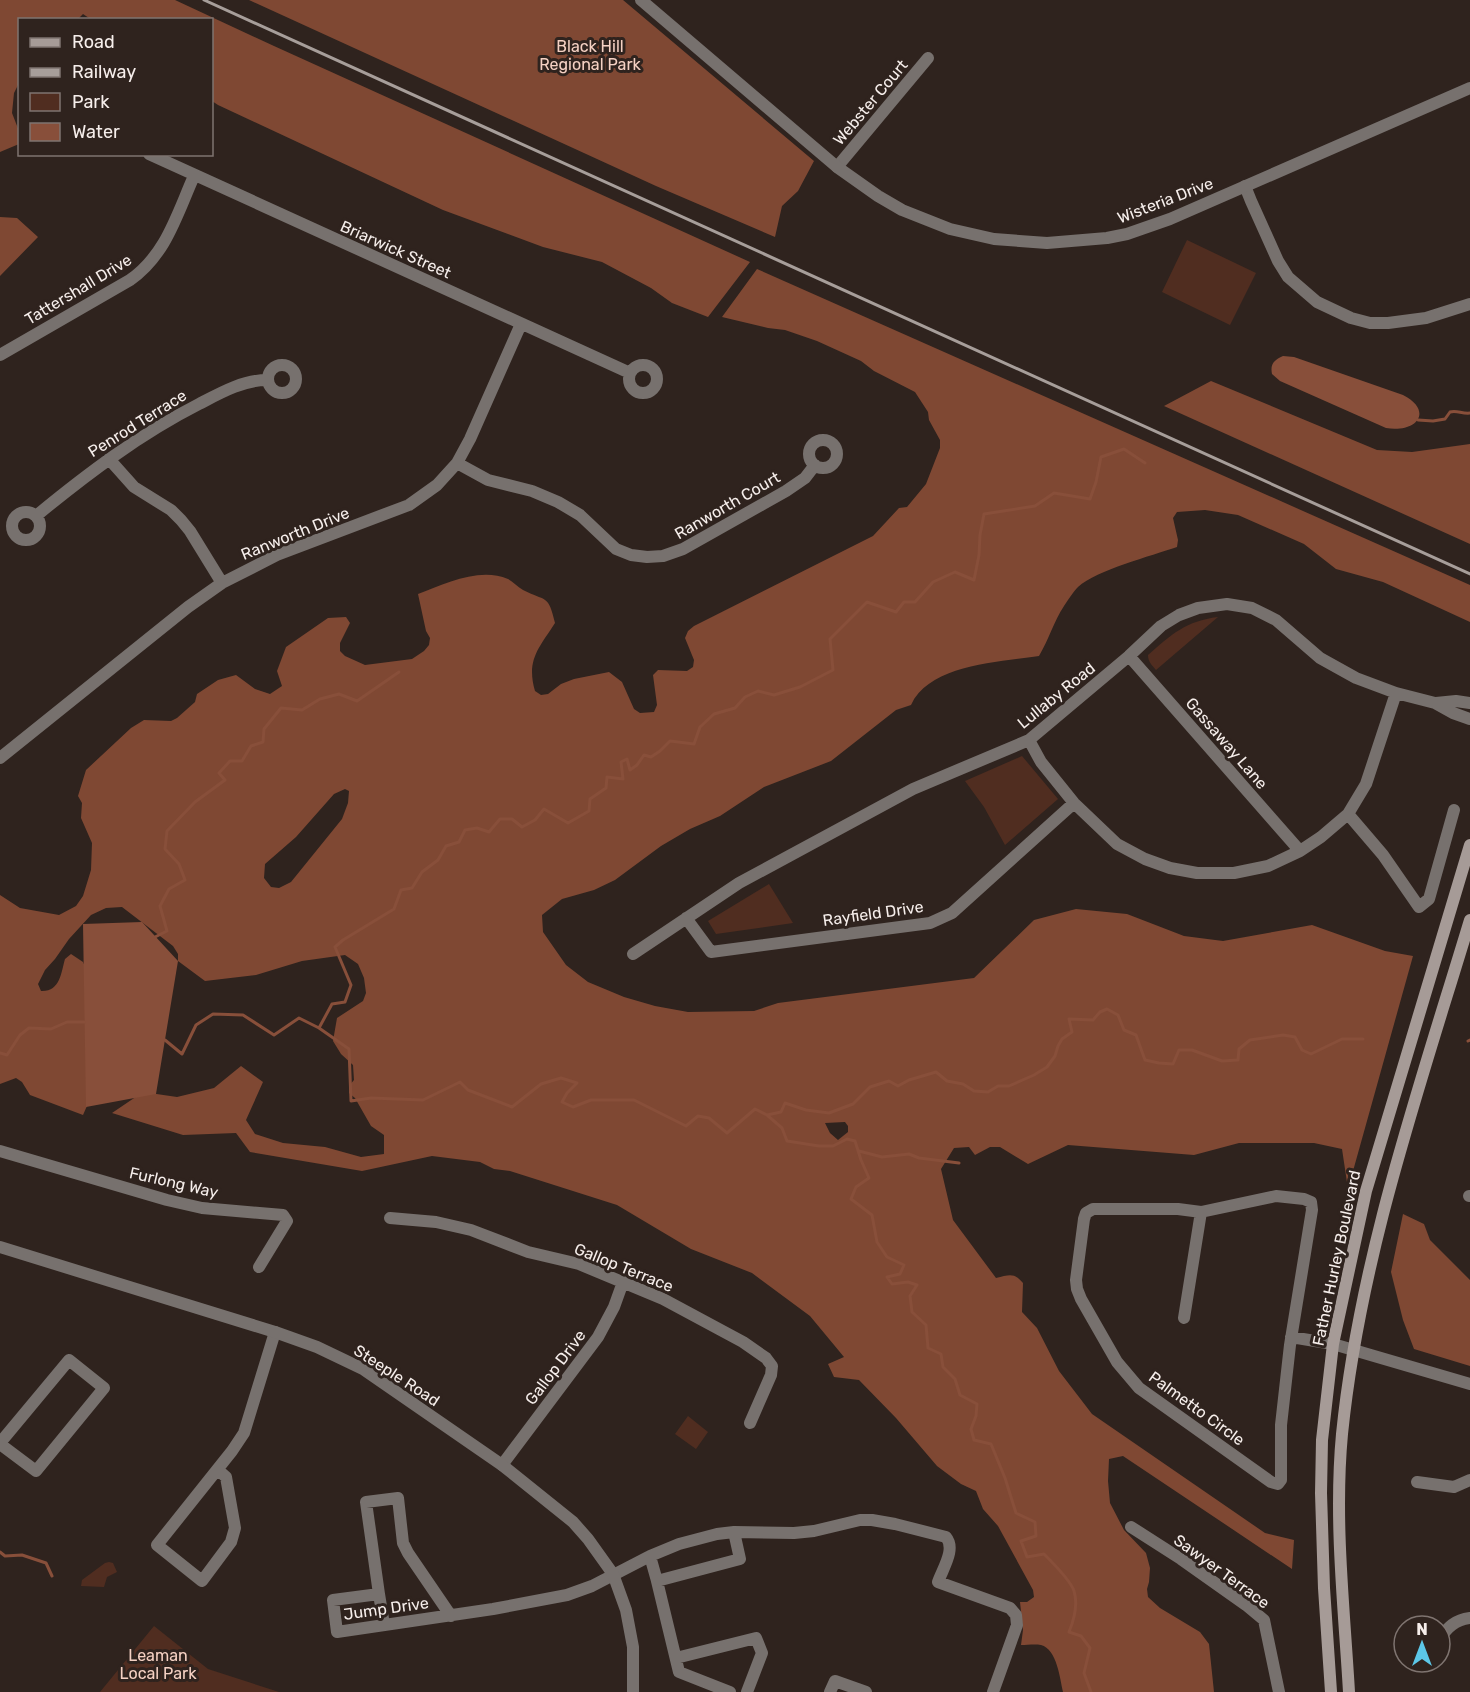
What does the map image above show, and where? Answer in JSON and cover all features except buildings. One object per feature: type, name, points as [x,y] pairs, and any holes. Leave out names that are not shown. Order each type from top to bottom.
[{"type":"main road","name":"Father Hurley Boulevard","points":[[1331,1692],[1321,1493],[1322,1440],[1333,1344],[1366,1191],[1470,845]]},
{"type":"main road","points":[[1349,1692],[1338,1510],[1342,1435],[1353,1350],[1367,1278],[1388,1193],[1470,920]]},
{"type":"street","name":"Wisteria Drive","points":[[641,0],[837,166],[878,196],[902,210],[950,229],[994,239],[1047,243],[1127,234],[1170,219],[1470,88]]},
{"type":"street","name":"Webster Court","points":[[837,166],[928,58]]},
{"type":"street","name":"Briarwick Street","points":[[152,156],[630,373]]},
{"type":"street","name":"Tattershall Drive","points":[[0,355],[130,280],[144,268],[157,254],[167,237],[194,176]]},
{"type":"street","points":[[1245,186],[1278,261],[1288,277],[1317,302],[1351,318],[1370,323],[1426,318],[1470,304]]},
{"type":"street","name":"Ranworth Drive","points":[[0,758],[188,607],[222,583],[277,555],[409,505],[437,485],[458,463],[521,324]]},
{"type":"street","name":"Penrod Terrace","points":[[36,516],[73,485],[145,434],[208,399],[249,381],[267,380]]},
{"type":"street","points":[[110,459],[134,487],[171,510],[181,520],[222,583]]},
{"type":"street","name":"Ranworth Court","points":[[458,463],[488,480],[532,491],[558,502],[580,516],[616,549],[631,555],[647,557],[663,556],[683,549],[786,491],[805,478],[815,465]]},
{"type":"street","name":"Lullaby Road","points":[[633,954],[739,883],[913,789],[1029,740],[1161,626],[1179,615],[1198,608],[1227,604],[1252,608],[1276,620],[1320,658],[1356,678],[1396,693],[1435,703],[1453,713],[1470,718]]},
{"type":"street","name":"Gassaway Lane","points":[[1129,656],[1300,851]]},
{"type":"street","points":[[1029,740],[1041,762],[1074,803],[1117,844],[1145,859],[1170,868],[1197,873],[1234,873],[1268,866],[1300,851],[1348,814],[1366,784],[1396,693]]},
{"type":"street","name":"Lullaby Road","points":[[1435,703],[1456,701],[1470,703]]},
{"type":"street","name":"Rayfield Drive","points":[[686,918],[711,952],[930,923],[952,913],[1074,803]]},
{"type":"street","points":[[1348,814],[1383,855],[1419,907],[1429,899],[1454,810]]},
{"type":"street","name":"Furlong Way","points":[[0,1151],[167,1200],[202,1208],[283,1215],[287,1221],[259,1268]]},
{"type":"street","name":"Palmetto Circle","points":[[1276,1196],[1311,1202],[1312,1210],[1291,1337],[1281,1425],[1281,1480],[1278,1484],[1271,1482],[1139,1388],[1117,1362],[1077,1289],[1076,1280],[1086,1212],[1093,1209],[1201,1212],[1276,1196]]},
{"type":"street","points":[[1184,1318],[1201,1212]]},
{"type":"street","name":"Gallop Terrace","points":[[390,1218],[436,1222],[471,1230],[528,1252],[579,1264],[623,1281],[743,1342],[766,1358],[772,1366],[771,1375],[750,1423]]},
{"type":"street","name":"Steeple Road","points":[[0,1247],[317,1347],[363,1369],[502,1465],[573,1522],[613,1574],[626,1610],[633,1647],[633,1692]]},
{"type":"street","name":"Gallop Drive","points":[[502,1465],[598,1337],[614,1306],[623,1281]]},
{"type":"street","points":[[218,1470],[226,1477],[235,1528],[231,1542],[202,1581],[157,1545],[218,1470],[244,1433],[275,1332]]},
{"type":"street","points":[[1291,1337],[1333,1344],[1470,1384]]},
{"type":"street","points":[[69,1360],[104,1388],[36,1471],[0,1444],[69,1360]]},
{"type":"street","points":[[1417,1482],[1454,1487],[1470,1480]]},
{"type":"street","name":"Jump Drive","points":[[451,1616],[403,1543],[398,1498],[366,1502],[379,1594],[333,1600],[337,1632],[451,1616],[567,1595],[592,1586],[650,1556],[705,1537],[734,1532],[764,1534],[814,1531],[860,1520],[872,1520],[946,1537],[951,1548],[938,1582],[1010,1608],[1016,1615],[1017,1625],[993,1692]]},
{"type":"street","name":"Sawyer Terrace","points":[[1131,1527],[1180,1558],[1264,1620],[1280,1692]]},
{"type":"street","points":[[657,1581],[740,1559],[734,1532]]},
{"type":"street","points":[[650,1556],[680,1672],[730,1692]]},
{"type":"street","points":[[379,1594],[384,1625]]},
{"type":"street","points":[[1452,1624],[1470,1618]]},
{"type":"street","points":[[676,1658],[756,1638],[762,1653],[747,1692]]},
{"type":"street","points":[[830,1692],[835,1681],[866,1692]]},
{"type":"green space","points":[[0,0],[175,0],[750,262],[708,317],[672,303],[651,288],[602,262],[543,247],[443,210],[213,102],[213,18],[89,18],[83,14],[79,18],[18,18],[18,85],[14,93],[12,113],[18,128],[18,144],[0,152]]},
{"type":"green space","name":"Black Hill Regional Park","points":[[249,0],[623,0],[814,161],[798,191],[782,206],[775,237],[656,186]]},
{"type":"green space","points":[[0,217],[17,218],[38,237],[0,276]]},
{"type":"green space","points":[[1187,240],[1256,273],[1230,325],[1162,292]]},
{"type":"green space","points":[[757,269],[1470,585],[1470,622],[1383,582],[1336,569],[1304,544],[1238,515],[1205,510],[1177,512],[1173,518],[1178,540],[1177,547],[1111,569],[1078,587],[1060,612],[1039,656],[967,667],[933,681],[920,691],[911,705],[896,710],[831,761],[764,787],[720,816],[690,829],[661,846],[615,880],[594,890],[562,899],[542,915],[543,932],[566,965],[588,982],[624,997],[688,1012],[754,1011],[778,1003],[974,978],[1034,920],[1076,909],[1127,914],[1184,936],[1223,941],[1312,925],[1385,951],[1413,956],[1348,1189],[1342,1149],[1314,1143],[1239,1143],[1194,1155],[1068,1145],[1028,1164],[1000,1147],[990,1147],[975,1155],[969,1147],[954,1148],[941,1169],[953,1220],[996,1278],[1011,1275],[1023,1283],[1022,1312],[1037,1328],[1059,1371],[1092,1414],[1265,1533],[1294,1540],[1292,1569],[1123,1456],[1109,1459],[1110,1503],[1124,1530],[1146,1553],[1150,1568],[1148,1597],[1160,1608],[1200,1632],[1209,1644],[1214,1692],[1063,1692],[1057,1665],[1051,1652],[1041,1645],[1021,1645],[1023,1630],[1020,1602],[1027,1602],[1034,1597],[1033,1590],[998,1526],[983,1509],[976,1491],[961,1484],[937,1466],[896,1418],[859,1380],[834,1377],[828,1364],[844,1357],[810,1316],[752,1273],[691,1249],[617,1205],[510,1171],[494,1169],[480,1162],[432,1156],[362,1171],[250,1152],[236,1133],[183,1135],[112,1113],[143,1092],[177,1097],[214,1088],[241,1066],[263,1082],[246,1120],[255,1134],[283,1143],[325,1147],[361,1157],[384,1154],[384,1135],[371,1126],[355,1098],[349,1093],[349,1086],[354,1080],[353,1065],[341,1054],[333,1041],[337,1018],[363,1001],[366,993],[364,978],[358,964],[345,955],[302,961],[256,975],[205,981],[178,961],[178,954],[173,946],[122,907],[106,908],[91,915],[69,939],[45,970],[38,984],[41,991],[56,985],[65,959],[71,954],[83,962],[86,969],[86,1083],[90,1099],[83,1115],[30,1095],[22,1082],[16,1078],[0,1084],[0,895],[20,908],[59,915],[76,906],[83,896],[91,870],[92,843],[81,818],[82,803],[78,796],[86,770],[131,728],[144,720],[171,721],[177,718],[195,702],[197,694],[218,680],[236,675],[255,689],[270,694],[282,686],[277,671],[286,647],[328,618],[346,617],[350,623],[340,643],[340,651],[345,656],[365,665],[412,659],[424,651],[429,645],[430,638],[426,631],[418,594],[462,578],[485,575],[508,579],[523,590],[545,600],[550,607],[555,623],[539,647],[533,662],[535,691],[541,695],[548,694],[561,684],[574,679],[609,672],[622,682],[634,709],[640,713],[654,712],[657,705],[653,675],[658,670],[687,671],[693,667],[694,660],[685,638],[694,626],[873,536],[899,508],[907,507],[926,484],[940,448],[940,440],[929,420],[928,412],[915,392],[874,371],[861,361],[817,341],[785,330],[722,317]],"holes":[[[345,789],[349,791],[348,803],[342,819],[291,882],[279,888],[271,887],[264,878],[265,864],[296,837],[334,794]],[[845,1122],[848,1132],[838,1140],[830,1133],[825,1123]]]},
{"type":"green space","points":[[1211,381],[1377,450],[1412,452],[1470,444],[1470,544],[1164,406]]},
{"type":"green space","points":[[1218,617],[1156,670],[1150,663],[1148,655],[1172,635],[1188,625]]},
{"type":"green space","points":[[1022,756],[1058,799],[1005,845],[984,807],[965,781]]},
{"type":"green space","points":[[769,884],[793,923],[716,934],[708,921]]},
{"type":"green space","points":[[1403,1214],[1424,1224],[1430,1240],[1470,1280],[1470,1366],[1414,1349],[1403,1320],[1391,1272]]},
{"type":"green space","points":[[688,1416],[708,1432],[696,1449],[675,1434]]},
{"type":"green space","points":[[109,1562],[113,1563],[117,1572],[107,1577],[104,1587],[81,1586],[82,1580]]},
{"type":"green space","name":"Leaman Local Park","points":[[154,1626],[208,1669],[279,1692],[100,1692]]},
{"type":"water","points":[[1283,356],[1294,357],[1403,395],[1418,408],[1418,419],[1406,427],[1386,428],[1280,381],[1272,374],[1272,365]]},
{"type":"water","points":[[142,922],[178,961],[156,1094],[86,1107],[83,924]]},
{"type":"waterway","points":[[1418,420],[1445,419],[1450,412],[1470,413]]},
{"type":"waterway","points":[[319,1028],[332,1004],[345,1002],[351,985],[335,947],[394,909],[401,890],[412,888],[422,872],[438,860],[446,846],[459,842],[465,830],[477,828],[489,832],[500,819],[512,819],[522,827],[535,820],[544,809],[568,823],[589,811],[590,799],[606,788],[607,777],[623,779],[621,762],[627,759],[630,770],[644,755],[651,757],[670,741],[694,744],[700,727],[714,714],[735,708],[745,697],[758,691],[774,695],[800,687],[833,670],[830,639],[867,602],[896,612],[904,602],[915,602],[933,582],[955,572],[974,580],[984,514],[1035,506],[1054,493],[1090,499],[1101,457],[1124,449],[1145,463]]},
{"type":"waterway","points":[[155,937],[167,931],[160,906],[169,889],[185,880],[179,864],[165,849],[167,831],[195,802],[225,780],[219,773],[230,761],[242,761],[251,746],[263,742],[264,729],[281,708],[302,710],[320,699],[339,694],[357,701],[399,672]]},
{"type":"waterway","points":[[165,1040],[182,1054],[196,1025],[213,1014],[243,1015],[274,1035],[299,1018],[319,1028],[349,1049],[351,1101],[371,1098],[423,1100],[460,1082],[468,1090],[512,1107],[541,1084],[561,1078],[577,1083],[562,1102],[573,1107],[591,1100],[634,1100],[686,1126],[698,1116],[709,1118],[727,1133],[755,1109],[767,1115],[781,1112],[785,1103],[806,1110],[829,1113],[853,1104],[870,1087],[889,1081],[898,1086],[909,1080],[936,1072],[947,1081],[963,1084],[974,1091],[988,1092],[998,1086],[1009,1086],[1047,1067],[1055,1056],[1062,1039],[1072,1032],[1069,1019],[1093,1020],[1100,1012],[1107,1009],[1118,1015],[1124,1030],[1136,1035],[1145,1060],[1159,1063],[1173,1064],[1179,1050],[1192,1050],[1222,1061],[1238,1060],[1239,1049],[1250,1040],[1283,1035],[1295,1037],[1302,1050],[1311,1054],[1342,1039],[1363,1039]]},
{"type":"waterway","points":[[0,1053],[7,1055],[20,1035],[29,1028],[51,1029],[67,1022],[84,1022]]},
{"type":"waterway","points":[[767,1115],[782,1128],[787,1141],[819,1146],[833,1146],[847,1139],[855,1141],[869,1178],[856,1187],[851,1199],[872,1215],[877,1242],[887,1257],[904,1265],[900,1274],[887,1277],[892,1284],[908,1282],[917,1285],[910,1296],[912,1312],[926,1325],[928,1348],[941,1354],[943,1367],[955,1379],[960,1395],[977,1404],[976,1416],[971,1429],[974,1440],[991,1444],[1016,1513],[1035,1522],[1036,1536],[1021,1541],[1027,1557],[1044,1554],[1061,1572],[1074,1591],[1074,1617],[1069,1632],[1081,1636],[1090,1648],[1084,1673],[1091,1692]]},
{"type":"waterway","points":[[859,1151],[882,1157],[909,1154],[919,1158],[959,1163]]},
{"type":"waterway","points":[[0,1552],[5,1556],[22,1555],[46,1563],[52,1576]]},
{"type":"railway","points":[[204,0],[1470,574]]}]
